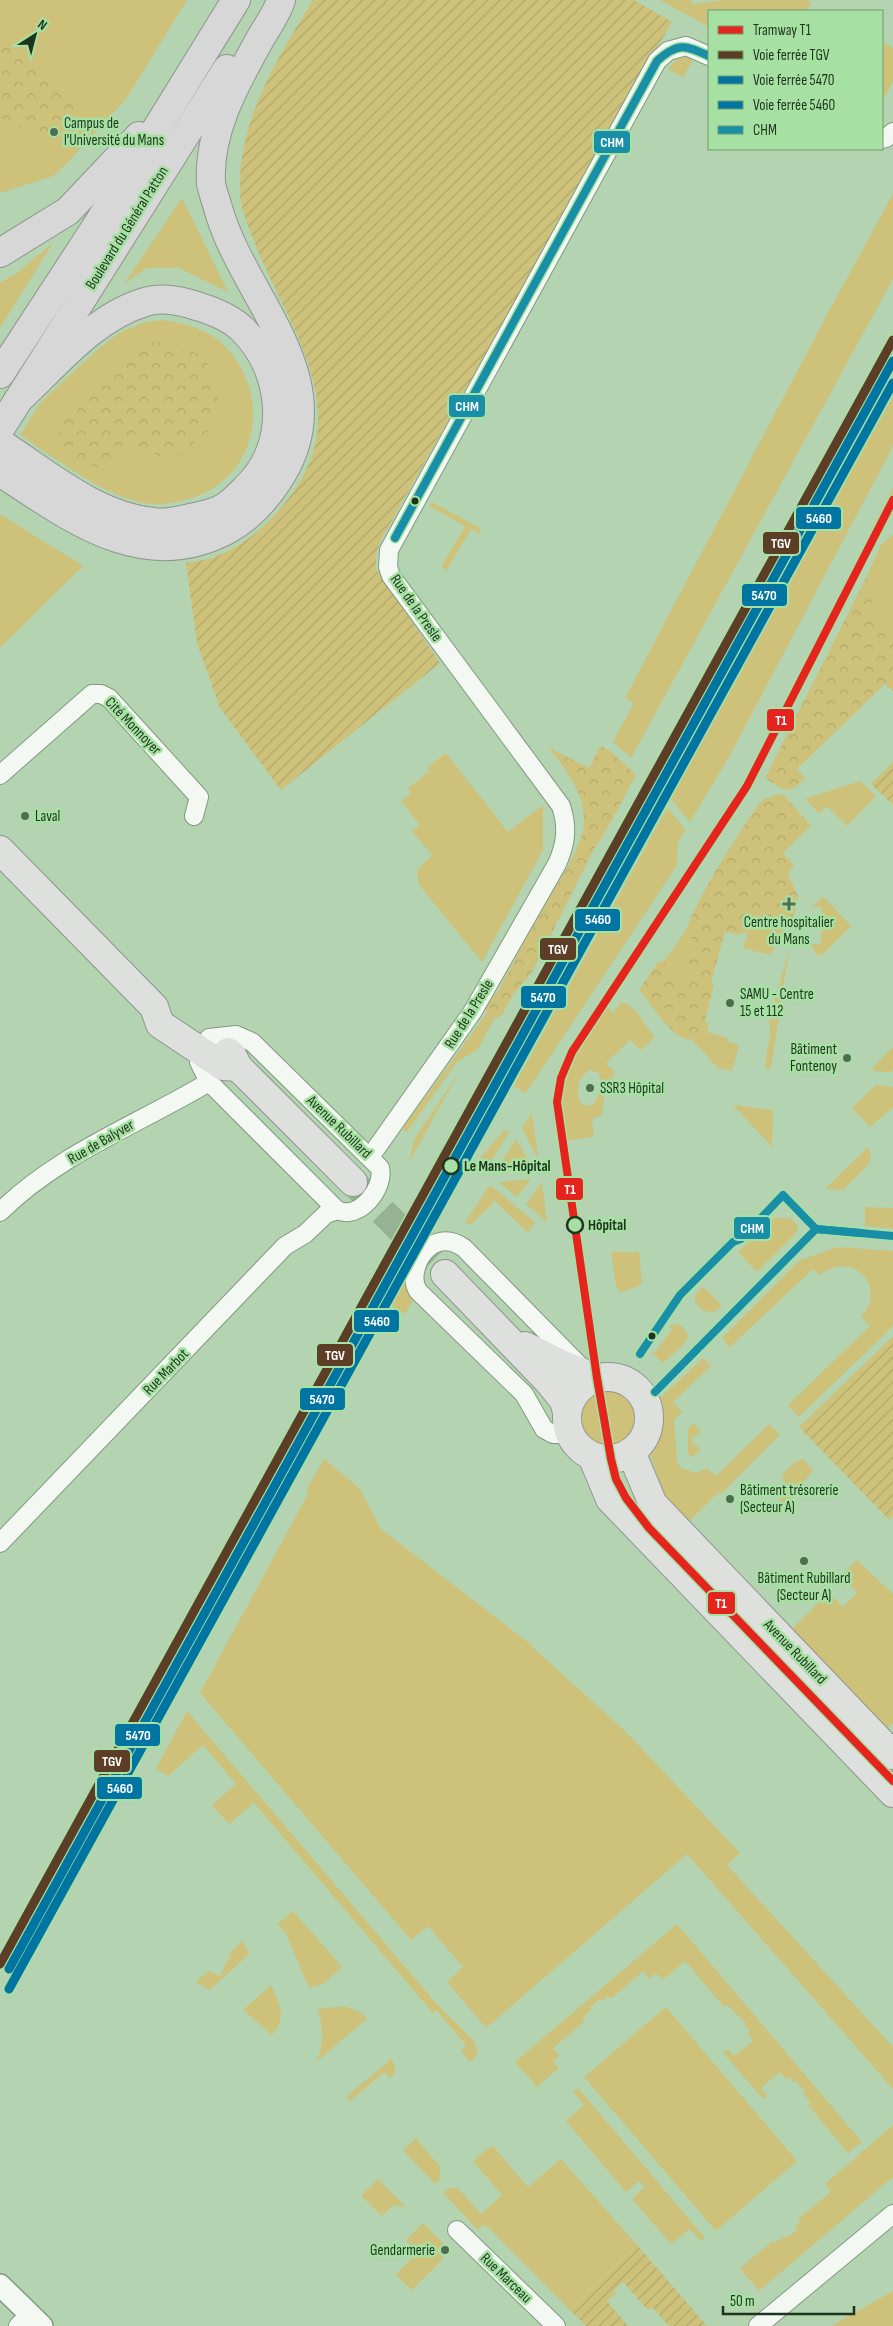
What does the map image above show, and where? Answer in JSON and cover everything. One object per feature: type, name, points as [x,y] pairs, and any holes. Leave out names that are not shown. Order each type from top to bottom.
[{"type":"highway","name":"Boulevard du Général Patton","points":[[0,374],[94,230],[236,0]]},
{"type":"highway","name":"Boulevard du Général Patton","points":[[0,429],[221,80],[268,0]]},
{"type":"highway","points":[[0,443],[18,474],[64,513],[107,536],[144,546],[180,546],[207,541],[234,526],[258,508],[276,485],[288,464],[298,438],[302,414],[298,387],[284,344],[268,311],[232,248],[211,184],[214,152],[222,118],[231,92],[280,0]]},
{"type":"highway","points":[[0,253],[68,212],[181,91]]},
{"type":"highway","points":[[18,400],[87,336],[114,316],[146,302],[168,299],[191,303],[218,313],[243,330],[264,359],[278,397],[277,422],[272,448],[259,475],[220,510],[174,522],[153,522],[119,514],[18,474]]},
{"type":"main road","name":"Avenue Rubillard","points":[[0,850],[154,1007],[167,1008],[204,1044],[232,1055],[238,1067],[353,1182]]},
{"type":"main road","name":"Avenue Rubillard","points":[[444,1274],[500,1330],[549,1382],[564,1401],[569,1423],[579,1447],[592,1456],[610,1499],[893,1793]]},
{"type":"main road","name":"Avenue Rubillard","points":[[500,1330],[530,1350],[593,1376],[611,1376],[622,1379],[634,1386],[646,1401],[649,1414],[644,1438],[631,1452],[652,1504],[893,1755]]},
{"type":"main road","points":[[569,1423],[571,1399],[579,1388],[593,1376]]},
{"type":"main road","points":[[592,1456],[611,1459],[631,1452]]},
{"type":"street","name":"Rue de la Presle","points":[[370,1157],[473,1011],[557,864],[564,849],[566,834],[566,820],[562,806],[391,576],[388,567],[389,550],[657,61],[668,51],[686,46],[708,56]]},
{"type":"street","name":"Cité Monnoyer","points":[[0,775],[92,694],[101,694],[109,698],[199,798],[194,816]]},
{"type":"street","name":"Avenue Rubillard","points":[[204,1044],[236,1035],[252,1042],[380,1168],[381,1178],[376,1190],[357,1211],[347,1214],[337,1210]]},
{"type":"street","points":[[204,1044],[199,1062],[209,1082],[337,1210]]},
{"type":"street","name":"Rue de Balyver","points":[[0,1212],[34,1182],[209,1082]]},
{"type":"street","name":"Rue Marbot","points":[[0,1543],[285,1246],[305,1234],[326,1214],[337,1210]]},
{"type":"street","points":[[569,1423],[553,1434],[544,1429],[524,1394],[418,1291],[415,1286],[414,1275],[428,1248],[437,1242],[446,1240],[464,1248],[593,1376]]},
{"type":"street","points":[[758,2326],[893,2214]]},
{"type":"street","name":"Rue Marceau","points":[[457,2230],[556,2326]]},
{"type":"street","points":[[0,2285],[30,2322]]},
{"type":"green space","name":"Campus de l'Université du Mans","points":[[0,0],[187,0],[126,99],[70,160],[53,176],[0,193]]},
{"type":"green space","points":[[313,0],[634,0],[672,22],[381,540],[376,554],[376,569],[440,663],[281,790],[220,708],[197,643],[186,563],[212,558],[226,552],[256,533],[273,517],[288,499],[308,466],[317,434],[317,402],[311,371],[299,340],[256,246],[240,199],[241,166],[245,140],[262,91],[286,44]]},
{"type":"green space","points":[[660,0],[691,0],[692,4],[725,0],[807,0],[811,2],[807,10],[708,10],[708,26]]},
{"type":"green space","points":[[0,30],[12,43],[35,61],[57,84],[83,101],[56,133],[43,139],[0,118]]},
{"type":"green space","points":[[883,43],[893,48],[893,81],[883,100]]},
{"type":"green space","points":[[688,56],[694,58],[683,77],[668,69],[677,59]]},
{"type":"green space","points":[[893,194],[893,279],[631,758],[613,742],[634,703],[625,698],[829,311]]},
{"type":"green space","points":[[182,198],[228,292],[179,268],[147,268],[124,284]]},
{"type":"green space","points":[[53,243],[0,328],[0,283],[18,272]]},
{"type":"green space","points":[[164,320],[181,324],[205,332],[220,341],[241,368],[250,392],[253,415],[250,438],[241,459],[226,478],[206,492],[166,504],[151,504],[133,500],[99,486],[82,477],[20,435],[40,403],[97,350],[119,333],[145,322]],"holes":[[[138,342],[156,455],[134,445],[122,451],[60,423],[96,381]]]},
{"type":"green space","points":[[138,342],[174,342],[205,358],[219,391],[212,428],[171,461],[134,445],[122,451],[112,462],[96,468],[72,455],[59,441],[60,423],[96,381]]},
{"type":"green space","points":[[893,396],[893,446],[729,757],[690,822],[671,799]]},
{"type":"green space","points":[[893,488],[893,515],[874,524]]},
{"type":"green space","points":[[432,502],[478,527],[482,535],[471,529],[446,571],[442,566],[465,526],[429,506]]},
{"type":"green space","points":[[0,514],[83,566],[0,648]]},
{"type":"green space","points":[[893,534],[893,628],[868,610],[879,587],[866,578],[881,545]]},
{"type":"green space","points":[[866,578],[879,587],[868,610],[893,628],[893,691],[885,684],[797,769],[805,778],[801,783],[793,788],[784,790],[765,778]]},
{"type":"green space","points":[[600,746],[609,750],[636,775],[606,831],[594,849],[532,972],[514,993],[502,1015],[497,1018],[491,1017],[484,1008],[485,1003],[497,993],[534,923],[574,855],[583,831],[583,810],[577,790],[567,772],[548,747],[589,768]]},
{"type":"green space","points":[[446,753],[508,832],[543,805],[543,850],[482,962],[419,885],[417,870],[432,855],[412,831],[420,825],[401,801],[411,793],[408,788],[430,771],[427,768]]},
{"type":"green space","points":[[893,762],[893,805],[871,784]]},
{"type":"green space","points":[[860,781],[876,796],[847,826],[827,806],[819,813],[805,799]]},
{"type":"green space","points":[[780,794],[785,796],[811,826],[783,853],[794,865],[788,874],[798,897],[796,909],[791,921],[749,920],[744,932],[739,935],[725,932],[711,983],[714,984],[705,1022],[709,1023],[707,1032],[693,1039],[685,1039],[671,1029],[664,1021],[640,991],[641,987],[658,962],[664,961],[673,968],[675,987],[682,990],[691,982],[687,960],[693,950],[692,938],[685,932],[692,915],[718,868],[757,806],[764,799]]},
{"type":"green space","points":[[667,808],[686,830],[678,842],[677,865],[526,1093],[514,1086]]},
{"type":"green space","points":[[822,897],[851,926],[822,955],[816,954],[811,944],[821,944],[822,907],[812,907]]},
{"type":"green space","points":[[749,920],[791,921],[770,955],[743,948],[747,934],[744,932]]},
{"type":"green space","points":[[685,932],[692,937],[693,950],[687,960],[691,982],[682,990],[674,987],[673,968],[664,961]]},
{"type":"green space","points":[[789,949],[771,1068],[765,1069],[770,1032],[769,1022]]},
{"type":"green space","points":[[525,961],[478,1049],[457,1062],[407,1132],[402,1129]]},
{"type":"green space","points":[[601,1000],[613,1013],[621,1002],[627,1004],[637,1012],[655,1037],[641,1050],[630,1040],[606,1063],[615,1072],[604,1097],[602,1115],[592,1119],[594,1137],[558,1142],[554,1119],[556,1082],[565,1057]],"holes":[[[590,1070],[599,1073],[601,1086],[595,1103],[586,1106],[579,1099],[578,1089],[580,1080]]]},
{"type":"green space","points":[[707,1032],[728,1038],[727,1041],[739,1045],[732,1071],[718,1068],[692,1040]]},
{"type":"green space","points":[[893,1047],[893,1070],[890,1072],[875,1071],[872,1068]]},
{"type":"green space","points":[[458,1074],[409,1162],[415,1138]]},
{"type":"green space","points":[[876,1085],[893,1087],[893,1107],[870,1127],[852,1108]]},
{"type":"green space","points":[[733,1105],[773,1110],[772,1147]]},
{"type":"green space","points":[[532,1113],[539,1161],[522,1128]]},
{"type":"green space","points":[[504,1131],[510,1131],[484,1172],[474,1165]]},
{"type":"green space","points":[[516,1139],[534,1170],[496,1171]]},
{"type":"green space","points":[[868,1147],[871,1153],[870,1163],[843,1190],[825,1189]]},
{"type":"green space","points":[[531,1179],[517,1197],[498,1182]]},
{"type":"green space","points":[[542,1182],[547,1222],[526,1204]]},
{"type":"green space","points":[[490,1185],[535,1222],[528,1233],[495,1201],[470,1225],[465,1222]]},
{"type":"green space","points":[[865,1207],[893,1208],[893,1229],[865,1226]]},
{"type":"green space","points":[[774,1218],[790,1218],[797,1224],[798,1231],[757,1272],[738,1252]]},
{"type":"green space","points":[[838,1247],[893,1251],[893,1326],[799,1417],[788,1405],[870,1326],[861,1317],[869,1305],[871,1294],[869,1283],[863,1275],[854,1269],[843,1266],[832,1268],[820,1275],[813,1269],[730,1347],[722,1338],[800,1260]]},
{"type":"green space","points":[[611,1252],[639,1252],[642,1284],[623,1292],[619,1291],[616,1285]]},
{"type":"green space","points":[[405,1272],[404,1284],[414,1298],[405,1314],[387,1304]]},
{"type":"green space","points":[[703,1286],[722,1306],[714,1312],[703,1311],[695,1302],[695,1295]]},
{"type":"green space","points":[[678,1324],[683,1327],[688,1337],[683,1345],[663,1363],[651,1352],[655,1353],[672,1329],[669,1326]]},
{"type":"green space","points":[[893,1336],[893,1516],[889,1520],[799,1427]]},
{"type":"green space","points":[[703,1358],[711,1366],[673,1402],[682,1412],[674,1420],[677,1461],[681,1468],[696,1473],[707,1468],[716,1476],[769,1424],[780,1435],[721,1494],[719,1492],[687,1523],[665,1498],[649,1451],[656,1439],[659,1427],[658,1400]]},
{"type":"green space","points":[[608,1390],[619,1392],[628,1398],[634,1407],[636,1418],[634,1429],[628,1438],[619,1444],[608,1446],[597,1444],[588,1438],[582,1429],[580,1418],[582,1407],[588,1398],[597,1392]]},
{"type":"green space","points":[[693,1423],[701,1431],[691,1440],[701,1450],[692,1457],[688,1454],[688,1429]]},
{"type":"green space","points":[[324,1459],[360,1489],[381,1529],[525,1640],[628,1734],[740,1853],[727,1865],[893,2047],[893,2089],[687,1854],[486,2028],[447,1982],[463,1967],[428,1926],[411,1940],[200,1693],[309,1492],[306,1490]]},
{"type":"green space","points":[[803,1459],[813,1469],[783,1514],[775,1509],[787,1487],[782,1477],[791,1466]]},
{"type":"green space","points":[[857,1560],[893,1594],[893,1723],[887,1728],[791,1630],[822,1599],[819,1596],[826,1590],[843,1607],[857,1593],[848,1583],[844,1587],[837,1579]]},
{"type":"green space","points":[[187,1711],[435,2002],[474,2041],[478,2054],[470,2062],[461,2051],[466,2045],[436,2010],[433,2013],[254,1803],[229,1824],[212,1805],[236,1784],[203,1745],[168,1776],[156,1769]]},
{"type":"green space","points":[[293,1911],[342,1967],[323,1984],[309,1988],[286,1934],[278,1924]]},
{"type":"green space","points":[[677,1924],[862,2142],[848,2153],[808,2105],[811,2102],[803,2094],[805,2092],[796,2081],[794,2083],[789,2077],[786,2079],[780,2072],[761,2088],[767,2095],[763,2099],[723,2053],[728,2049],[734,2056],[753,2041],[747,2033],[750,2031],[744,2025],[746,2023],[727,2005],[724,2007],[685,1961],[662,1980],[656,1973],[650,1979],[643,1971],[611,1999],[608,1996],[602,2001],[600,1999],[590,2007],[592,2009],[583,2017],[585,2021],[553,2048],[560,2056],[553,2061],[559,2068],[537,2087],[515,2062]]},
{"type":"green space","points":[[243,1941],[249,1954],[210,1990],[195,1982],[209,1971],[220,1976],[231,1954],[229,1953]]},
{"type":"green space","points":[[271,1985],[279,2004],[281,2016],[280,2022],[272,2035],[243,2010]]},
{"type":"green space","points":[[344,2006],[362,2013],[367,2019],[316,2062],[321,2049],[322,2036],[321,2022],[317,2009]]},
{"type":"green space","points":[[666,2007],[797,2161],[716,2231],[584,2077]]},
{"type":"green space","points":[[391,2059],[395,2069],[394,2074],[390,2078],[384,2072],[350,2101],[346,2097]]},
{"type":"green space","points":[[578,2088],[705,2238],[701,2241],[690,2229],[671,2244],[632,2199],[645,2187],[639,2181],[626,2192],[566,2121],[584,2105],[573,2092]]},
{"type":"green space","points":[[893,2125],[893,2177],[759,2291],[740,2268],[773,2241],[775,2243],[784,2236],[786,2238],[797,2230],[795,2227],[800,2222],[798,2219],[831,2192],[825,2184]]},
{"type":"green space","points":[[416,2138],[440,2167],[440,2179],[435,2184],[403,2150]]},
{"type":"green space","points":[[492,2145],[528,2187],[561,2159],[638,2246],[568,2308],[485,2224],[478,2230],[443,2193],[449,2188],[458,2188],[481,2214],[502,2195],[473,2161]]},
{"type":"green space","points":[[378,2179],[406,2207],[393,2205],[382,2216],[361,2196]]},
{"type":"green space","points":[[423,2223],[444,2244],[437,2251],[444,2258],[412,2290],[396,2275],[418,2252],[406,2240]]},
{"type":"green space","points":[[638,2246],[707,2326],[669,2326],[652,2307],[648,2310],[623,2282],[614,2290],[616,2293],[607,2301],[628,2326],[586,2326],[568,2308]]},
{"type":"green space","points":[[893,2291],[893,2326],[831,2326]]},
{"type":"tunnel","points":[[353,1182],[445,1274]]},
{"type":"tram line","name":"T1","points":[[893,500],[747,786],[572,1052],[561,1078],[557,1102],[597,1378],[616,1479],[626,1498],[649,1528],[893,1781]]},
{"type":"tram line","points":[[644,945],[677,908]]},
{"type":"rail line","name":"TGV","points":[[0,1964],[893,340]]},
{"type":"rail line","name":"5470","points":[[9,1969],[893,361]]},
{"type":"rail line","name":"5460","points":[[9,1989],[893,383]]},
{"type":"transit line","name":"CHM","points":[[395,538],[657,61],[676,48],[682,47],[694,49],[708,56]]},
{"type":"transit line","name":"CHM","points":[[640,1354],[680,1295],[733,1242],[741,1239],[783,1195],[816,1229],[893,1236]]},
{"type":"transit line","name":"CHM","points":[[655,1392],[816,1229],[861,1233]]},
{"type":"place","name":"Campus de l'Université du Mans","points":[[54,132]]},
{"type":"place","name":"Laval","points":[[25,816]]},
{"type":"place","name":"Centre hospitalier du Mans","points":[[789,904]]},
{"type":"place","name":"SAMU - Centre 15 et 112","points":[[730,1003]]},
{"type":"place","name":"Bâtiment Fontenoy","points":[[847,1058]]},
{"type":"place","name":"SSR3 Hôpital","points":[[590,1088]]},
{"type":"place","name":"Le Mans-Hôpital","points":[[451,1166]]},
{"type":"place","name":"Hôpital","points":[[575,1225]]},
{"type":"place","name":"Bâtiment trésorerie (Secteur A)","points":[[730,1499]]},
{"type":"place","name":"Bâtiment Rubillard (Secteur A)","points":[[804,1561]]},
{"type":"place","name":"Gendarmerie","points":[[445,2250]]}]
